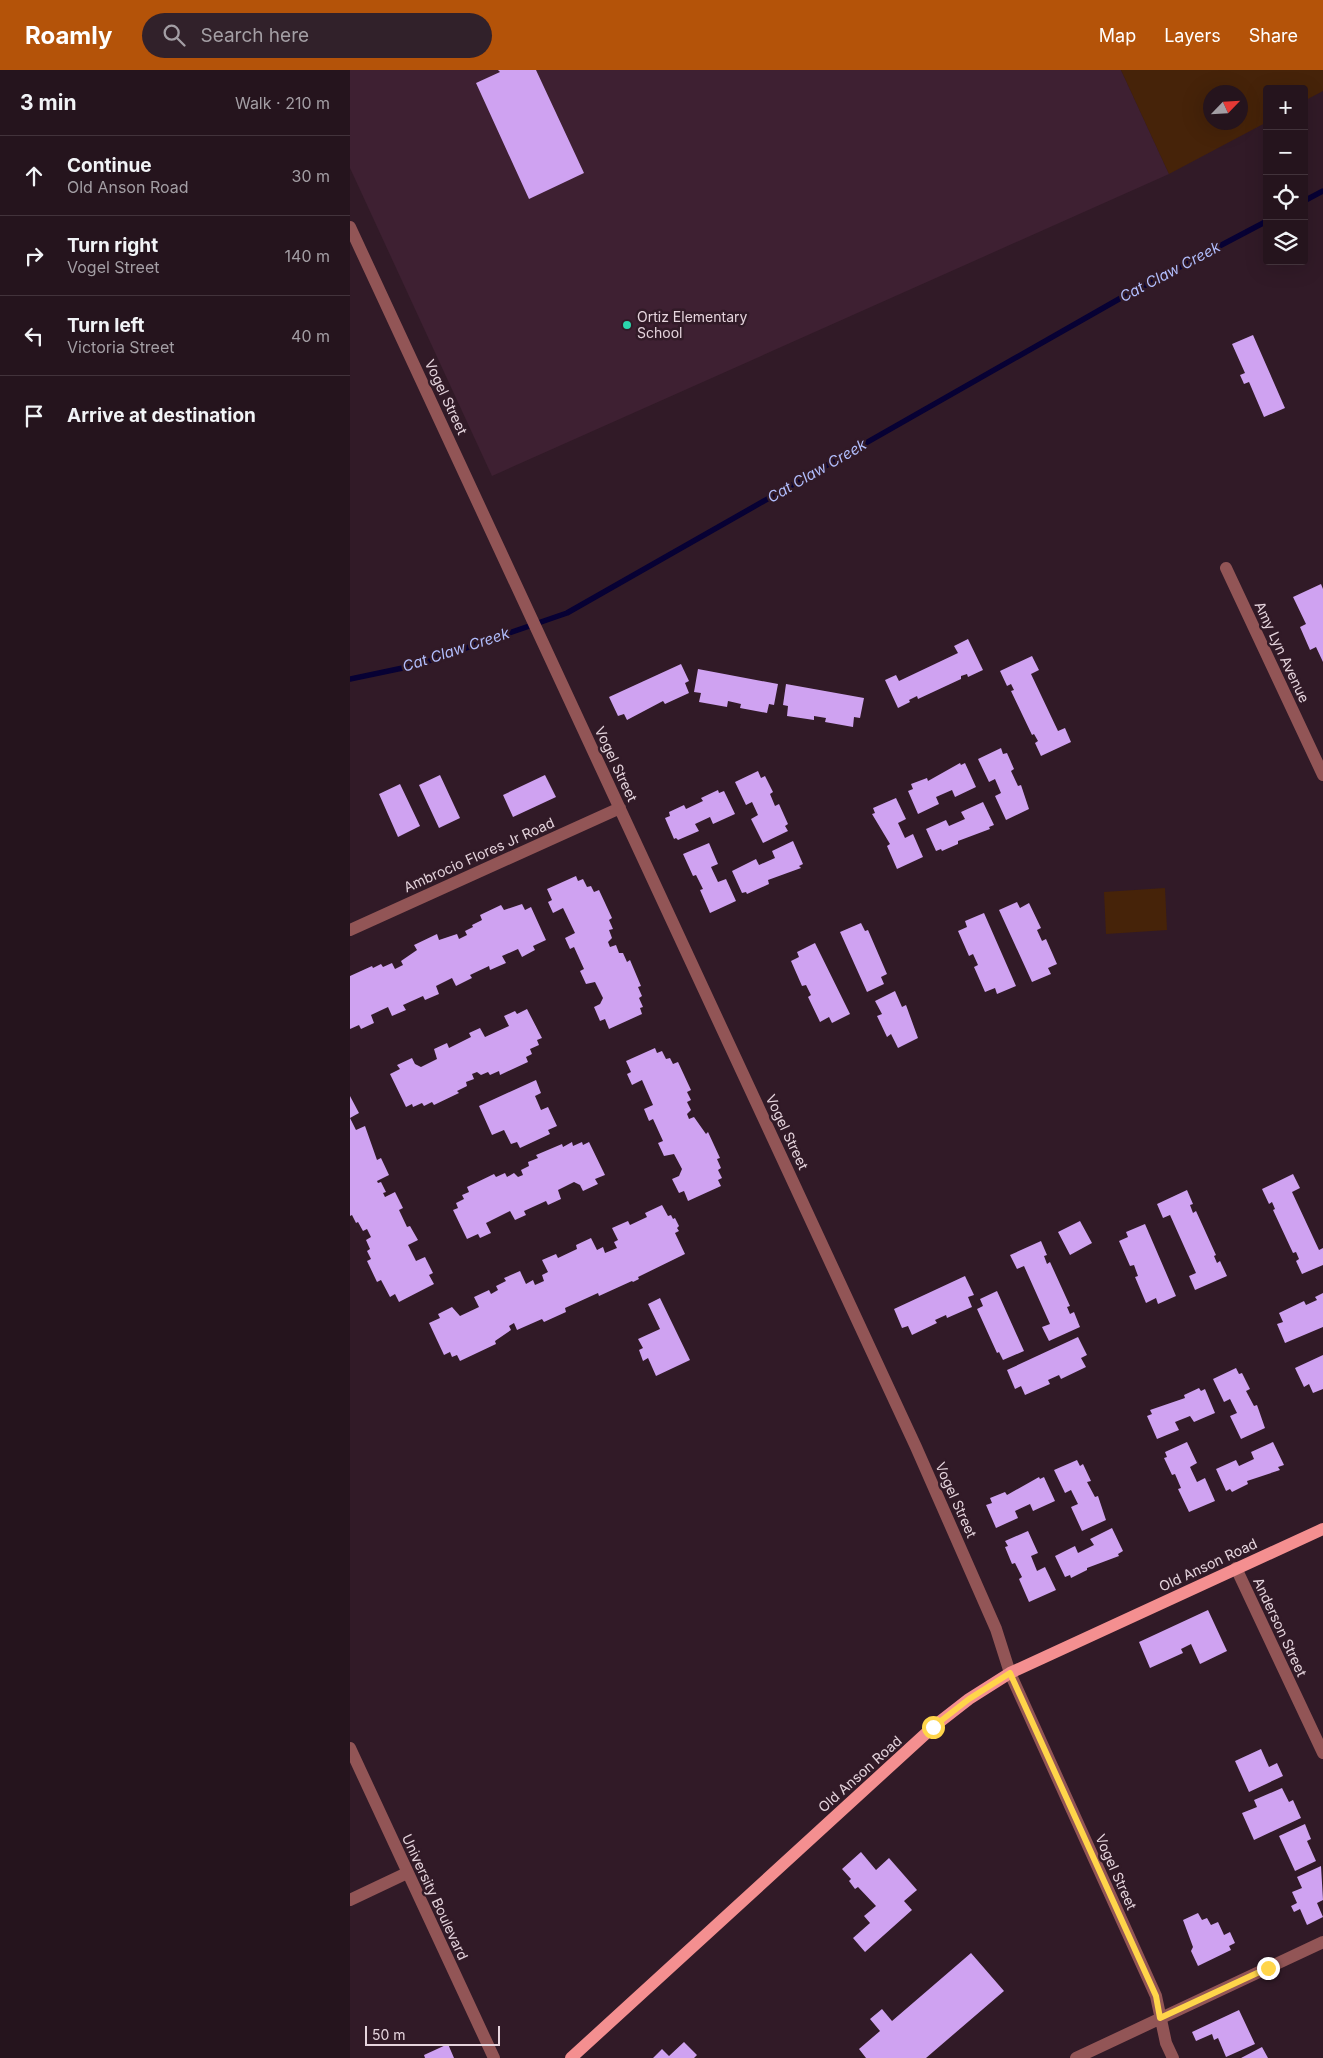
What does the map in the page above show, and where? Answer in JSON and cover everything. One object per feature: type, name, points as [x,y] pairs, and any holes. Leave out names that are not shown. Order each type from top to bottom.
[{"type":"main road","name":"Old Anson Road","points":[[571,2058],[933,1727],[969,1699],[1010,1673],[1323,1529]]},
{"type":"street","name":"Vogel Street","points":[[352,234],[916,1448],[996,1629],[1010,1673],[1156,1996],[1166,2043],[1173,2058]]},
{"type":"street","name":"Amy Lyn Avenue","points":[[1226,568],[1323,775]]},
{"type":"street","name":"Ambrocio Flores Jr Road","points":[[350,930],[620,808]]},
{"type":"street","name":"Anderson Street","points":[[1236,1568],[1323,1753]]},
{"type":"street","name":"University Boulevard","points":[[350,1748],[406,1873],[494,2058]]},
{"type":"street","points":[[350,1900],[406,1873]]},
{"type":"street","points":[[1076,2058],[1323,1942]]},
{"type":"shaded area","name":"Ortiz Elementary School","points":[[350,70],[1121,70],[1169,174],[492,476],[350,168]]},
{"type":"shaded area","points":[[1121,70],[1323,70],[1323,91],[1308,99],[1308,85],[1263,85],[1263,124],[1169,174]]},
{"type":"shaded area","points":[[1165,888],[1167,930],[1106,934],[1104,892]]},
{"type":"building","points":[[498,70],[536,70],[584,173],[529,199],[476,83],[500,72]]},
{"type":"building","points":[[1253,335],[1285,408],[1264,417],[1249,382],[1244,384],[1240,375],[1245,373],[1232,344]]},
{"type":"building","points":[[1321,584],[1323,589],[1323,662],[1316,647],[1310,650],[1300,627],[1306,624],[1293,597]]},
{"type":"building","points":[[968,639],[983,670],[968,677],[967,674],[961,676],[961,679],[918,699],[917,696],[898,708],[885,680],[896,675],[899,681],[958,653],[954,646]]},
{"type":"building","points":[[1032,656],[1039,670],[1031,674],[1058,731],[1065,728],[1071,742],[1041,756],[1035,743],[1038,741],[1034,734],[1032,735],[1011,691],[1014,690],[1011,684],[1007,686],[1000,671]]},
{"type":"building","points":[[681,664],[689,681],[685,683],[689,693],[665,704],[663,701],[627,720],[624,714],[618,716],[609,697]]},
{"type":"building","points":[[698,669],[778,684],[774,705],[769,704],[767,713],[740,708],[741,704],[728,701],[727,707],[699,702],[701,693],[694,692]]},
{"type":"building","points":[[786,684],[864,698],[860,718],[854,717],[853,727],[825,722],[826,718],[814,716],[814,720],[787,716],[788,706],[783,705]]},
{"type":"building","points":[[1001,748],[1003,754],[1007,753],[1014,769],[1011,771],[1018,786],[1021,785],[1029,809],[1006,820],[995,796],[1001,793],[995,779],[989,782],[978,759]]},
{"type":"building","points":[[960,763],[961,765],[965,763],[976,787],[955,797],[952,790],[936,797],[939,804],[918,814],[908,791],[913,789],[911,784],[927,778],[928,781]]},
{"type":"building","points":[[758,771],[761,778],[765,776],[773,792],[770,794],[775,806],[779,804],[788,824],[785,826],[788,831],[763,843],[751,819],[758,815],[752,802],[746,805],[735,782]]},
{"type":"building","points":[[440,775],[460,818],[439,828],[419,785]]},
{"type":"building","points":[[545,775],[556,797],[513,817],[503,795]]},
{"type":"building","points":[[400,784],[420,826],[398,837],[379,794]]},
{"type":"building","points":[[718,790],[719,793],[724,791],[735,814],[713,824],[710,817],[695,824],[699,831],[678,840],[674,839],[665,818],[670,816],[669,812],[684,805],[686,809],[703,801],[701,798]]},
{"type":"building","points":[[896,798],[906,819],[898,823],[905,838],[913,834],[923,857],[897,869],[887,846],[890,844],[872,814],[875,813],[873,808]]},
{"type":"building","points":[[983,802],[994,825],[989,827],[990,829],[958,841],[958,844],[942,851],[941,849],[936,851],[926,829],[946,820],[949,826],[965,819],[961,812]]},
{"type":"building","points":[[793,841],[803,864],[799,866],[801,868],[768,880],[769,884],[747,894],[746,892],[742,893],[732,871],[756,859],[759,865],[775,858],[772,851]]},
{"type":"building","points":[[709,843],[718,864],[711,867],[718,882],[726,879],[736,901],[710,913],[700,890],[703,889],[696,875],[693,876],[683,854]]},
{"type":"building","points":[[576,876],[578,881],[583,879],[587,887],[591,886],[594,892],[599,890],[612,918],[609,920],[613,929],[609,930],[612,938],[608,942],[610,947],[616,945],[619,953],[623,953],[627,962],[630,960],[641,986],[638,987],[642,996],[639,998],[643,1007],[640,1008],[642,1014],[609,1029],[605,1019],[600,1021],[594,1007],[600,1004],[603,998],[595,982],[586,984],[580,971],[584,969],[574,947],[570,949],[565,938],[575,933],[563,908],[553,913],[548,902],[552,900],[547,889]]},
{"type":"building","points":[[1017,902],[1020,908],[1029,903],[1041,928],[1037,930],[1042,941],[1046,939],[1057,964],[1048,968],[1051,974],[1032,982],[999,910]]},
{"type":"building","points":[[522,904],[525,910],[531,907],[546,940],[533,946],[535,950],[522,957],[518,949],[502,956],[506,963],[490,970],[489,966],[470,975],[472,978],[456,986],[452,978],[436,986],[439,994],[425,1000],[423,996],[403,1005],[406,1010],[392,1016],[388,1007],[371,1015],[374,1023],[361,1029],[359,1025],[350,1029],[350,976],[381,964],[383,967],[392,963],[395,969],[403,965],[401,961],[417,950],[414,945],[437,934],[439,940],[457,934],[459,939],[467,935],[465,931],[473,927],[472,925],[482,920],[480,915],[501,905],[504,910]]},
{"type":"building","points":[[984,913],[1016,986],[997,994],[995,988],[985,992],[974,967],[978,965],[973,954],[969,956],[958,931],[967,927],[965,921]]},
{"type":"building","points":[[861,923],[865,931],[868,930],[887,974],[881,977],[884,984],[867,992],[840,932]]},
{"type":"building","points":[[815,943],[850,1014],[832,1023],[829,1017],[820,1022],[808,997],[811,995],[806,985],[802,986],[791,961],[799,957],[797,952]]},
{"type":"building","points":[[895,991],[902,1007],[906,1005],[918,1038],[898,1048],[891,1034],[887,1037],[877,1016],[882,1014],[875,1001]]},
{"type":"building","points":[[527,1009],[542,1038],[537,1040],[539,1045],[530,1049],[532,1054],[526,1057],[528,1062],[500,1075],[499,1071],[490,1075],[488,1072],[481,1075],[477,1072],[472,1074],[474,1079],[466,1082],[467,1086],[457,1091],[459,1093],[434,1105],[432,1102],[424,1106],[422,1103],[413,1107],[412,1104],[406,1107],[390,1074],[400,1069],[397,1065],[412,1058],[415,1064],[421,1067],[437,1059],[434,1049],[447,1043],[449,1048],[471,1037],[469,1033],[480,1028],[485,1037],[509,1026],[504,1016],[515,1011],[517,1014]]},
{"type":"building","points":[[655,1048],[657,1053],[662,1051],[666,1059],[670,1058],[673,1064],[678,1062],[691,1090],[687,1092],[691,1100],[687,1102],[691,1110],[687,1114],[689,1119],[694,1117],[706,1134],[708,1132],[720,1158],[717,1159],[721,1168],[718,1170],[722,1178],[718,1180],[721,1186],[688,1201],[684,1191],[679,1193],[672,1179],[679,1176],[682,1169],[674,1154],[664,1156],[658,1143],[663,1141],[653,1119],[649,1121],[644,1109],[653,1105],[642,1080],[632,1085],[627,1074],[631,1072],[626,1061]]},
{"type":"building","points":[[536,1080],[541,1093],[535,1096],[541,1110],[548,1107],[557,1126],[548,1130],[550,1134],[520,1148],[517,1142],[511,1144],[504,1130],[492,1135],[479,1106]]},
{"type":"building","points":[[350,1096],[359,1113],[350,1118]]},
{"type":"building","points":[[350,1118],[356,1130],[365,1126],[377,1160],[381,1158],[389,1175],[377,1181],[378,1183],[381,1182],[386,1192],[383,1193],[385,1197],[395,1192],[403,1208],[399,1210],[407,1227],[410,1226],[418,1240],[408,1245],[416,1261],[425,1257],[433,1273],[429,1275],[434,1284],[399,1302],[395,1294],[390,1297],[381,1280],[377,1282],[367,1261],[371,1259],[367,1251],[370,1249],[366,1240],[371,1237],[367,1229],[363,1231],[352,1215],[350,1216]]},
{"type":"building","points":[[572,1142],[573,1146],[582,1142],[583,1145],[589,1142],[605,1175],[595,1179],[598,1184],[583,1191],[580,1185],[574,1182],[558,1190],[561,1199],[548,1205],[546,1201],[524,1211],[526,1215],[515,1220],[510,1211],[486,1223],[491,1233],[480,1238],[478,1234],[467,1239],[453,1210],[458,1208],[456,1203],[464,1199],[462,1195],[469,1192],[467,1187],[494,1174],[496,1177],[505,1173],[507,1177],[514,1173],[518,1177],[523,1175],[521,1170],[529,1166],[528,1162],[538,1158],[536,1155],[562,1144],[563,1147]]},
{"type":"building","points":[[1293,1174],[1300,1188],[1292,1192],[1319,1250],[1323,1248],[1323,1265],[1302,1274],[1296,1261],[1299,1259],[1296,1252],[1293,1253],[1273,1210],[1275,1209],[1272,1202],[1269,1204],[1262,1189]]},
{"type":"building","points":[[1187,1190],[1193,1204],[1190,1205],[1193,1213],[1196,1211],[1216,1255],[1214,1256],[1217,1263],[1220,1261],[1227,1276],[1195,1290],[1189,1276],[1196,1273],[1170,1215],[1163,1218],[1157,1204]]},
{"type":"building","points":[[662,1205],[668,1216],[671,1215],[673,1219],[675,1218],[679,1226],[677,1228],[679,1231],[675,1233],[685,1254],[638,1277],[639,1279],[633,1282],[599,1296],[598,1293],[565,1308],[566,1312],[544,1322],[542,1319],[517,1330],[514,1323],[509,1326],[511,1330],[495,1341],[496,1344],[460,1361],[457,1355],[452,1357],[450,1352],[444,1355],[429,1323],[440,1318],[438,1314],[452,1307],[460,1316],[479,1307],[474,1297],[489,1290],[491,1294],[498,1290],[496,1286],[506,1281],[504,1278],[520,1271],[526,1284],[533,1280],[535,1285],[544,1281],[542,1275],[548,1272],[542,1260],[556,1254],[558,1258],[577,1249],[576,1245],[591,1238],[597,1250],[603,1247],[605,1253],[617,1248],[614,1242],[618,1240],[612,1228],[628,1221],[630,1225],[647,1217],[645,1213]]},
{"type":"building","points":[[1080,1221],[1092,1243],[1070,1255],[1058,1232]]},
{"type":"building","points":[[1145,1224],[1176,1296],[1158,1304],[1156,1298],[1146,1303],[1135,1277],[1138,1276],[1134,1265],[1130,1266],[1119,1241],[1128,1237],[1126,1232]]},
{"type":"building","points":[[1041,1241],[1047,1255],[1044,1256],[1047,1264],[1050,1262],[1070,1306],[1067,1307],[1070,1314],[1074,1312],[1080,1327],[1049,1341],[1042,1327],[1050,1324],[1024,1266],[1017,1269],[1010,1255]]},
{"type":"building","points":[[965,1276],[974,1295],[968,1297],[972,1307],[947,1318],[946,1315],[935,1320],[937,1323],[912,1335],[908,1326],[902,1328],[894,1309]]},
{"type":"building","points":[[997,1291],[1024,1351],[1003,1360],[999,1352],[997,1353],[977,1309],[983,1306],[980,1299]]},
{"type":"building","points":[[1323,1293],[1323,1327],[1285,1343],[1277,1324],[1283,1322],[1279,1313],[1304,1301],[1306,1305],[1317,1300],[1315,1297]]},
{"type":"building","points":[[660,1298],[690,1360],[656,1376],[648,1358],[643,1361],[639,1350],[643,1348],[638,1339],[660,1329],[648,1304]]},
{"type":"building","points":[[1078,1337],[1087,1355],[1081,1358],[1086,1367],[1061,1379],[1059,1375],[1048,1380],[1050,1384],[1025,1395],[1021,1386],[1015,1389],[1007,1370]]},
{"type":"building","points":[[1323,1355],[1323,1389],[1313,1393],[1309,1384],[1304,1387],[1295,1368]]},
{"type":"building","points":[[1236,1368],[1239,1374],[1242,1373],[1250,1389],[1246,1391],[1254,1406],[1257,1405],[1265,1428],[1241,1439],[1230,1416],[1237,1413],[1230,1399],[1224,1402],[1213,1379]]},
{"type":"building","points":[[1199,1388],[1201,1391],[1205,1389],[1215,1413],[1194,1422],[1190,1416],[1175,1422],[1179,1430],[1157,1439],[1147,1416],[1152,1414],[1150,1410],[1185,1398],[1184,1395]]},
{"type":"building","points":[[1187,1442],[1197,1463],[1190,1467],[1197,1482],[1205,1478],[1215,1501],[1189,1512],[1178,1489],[1181,1488],[1175,1474],[1172,1475],[1164,1458],[1167,1457],[1165,1452]]},
{"type":"building","points":[[1273,1442],[1284,1465],[1278,1467],[1280,1470],[1247,1481],[1248,1484],[1232,1492],[1230,1489],[1226,1491],[1216,1469],[1236,1460],[1239,1466],[1254,1459],[1251,1452]]},
{"type":"building","points":[[1077,1460],[1080,1466],[1083,1464],[1091,1481],[1087,1482],[1095,1497],[1098,1496],[1106,1520],[1082,1531],[1071,1507],[1078,1504],[1071,1490],[1065,1493],[1054,1470]]},
{"type":"building","points":[[1039,1477],[1040,1479],[1044,1477],[1055,1501],[1033,1511],[1030,1504],[1015,1511],[1018,1518],[996,1528],[986,1505],[992,1503],[990,1498],[1005,1492],[1007,1495]]},
{"type":"building","points":[[1112,1528],[1123,1551],[1118,1554],[1119,1556],[1087,1568],[1087,1570],[1071,1578],[1070,1575],[1065,1577],[1055,1556],[1075,1546],[1078,1553],[1094,1545],[1090,1539]]},
{"type":"building","points":[[1028,1531],[1038,1553],[1031,1556],[1037,1571],[1045,1567],[1056,1590],[1029,1602],[1019,1579],[1022,1577],[1015,1563],[1012,1564],[1005,1547],[1008,1546],[1005,1541]]},
{"type":"building","points":[[1208,1610],[1227,1651],[1200,1664],[1191,1644],[1181,1649],[1183,1653],[1150,1668],[1139,1642]]},
{"type":"building","points":[[1261,1749],[1269,1767],[1277,1763],[1283,1776],[1249,1792],[1235,1761]]},
{"type":"building","points":[[1282,1788],[1289,1802],[1293,1800],[1301,1818],[1254,1840],[1242,1813],[1257,1807],[1254,1800]]},
{"type":"building","points":[[1305,1824],[1311,1839],[1307,1841],[1316,1861],[1295,1871],[1279,1836]]},
{"type":"building","points":[[861,1852],[876,1870],[889,1858],[917,1890],[904,1901],[912,1910],[865,1952],[853,1938],[870,1923],[864,1916],[876,1906],[858,1887],[855,1889],[849,1881],[851,1879],[842,1869]]},
{"type":"building","points":[[1321,1866],[1323,1900],[1317,1903],[1323,1917],[1307,1925],[1300,1909],[1294,1912],[1291,1906],[1297,1903],[1292,1892],[1302,1888],[1297,1877]]},
{"type":"building","points":[[1198,1913],[1202,1920],[1207,1918],[1211,1925],[1218,1922],[1224,1935],[1230,1932],[1235,1943],[1229,1946],[1231,1950],[1198,1966],[1191,1951],[1193,1947],[1183,1920]]},
{"type":"building","points":[[971,1953],[1004,1991],[926,2058],[866,2058],[859,2049],[880,2031],[870,2019],[882,2009],[892,2021]]},
{"type":"building","points":[[1239,2010],[1255,2044],[1226,2057],[1218,2038],[1214,2040],[1212,2034],[1196,2041],[1192,2032]]},
{"type":"building","points":[[684,2042],[697,2055],[694,2058],[653,2058],[662,2049],[669,2056]]},
{"type":"building","points":[[448,2044],[454,2058],[425,2058],[424,2055]]},
{"type":"building","points":[[1262,2047],[1268,2058],[1241,2058]]},
{"type":"waterway","name":"Cat Claw Creek","points":[[1308,199],[1323,191]]},
{"type":"waterway","name":"Cat Claw Creek","points":[[350,679],[417,665],[567,613],[1119,299],[1263,223]]},
{"type":"place","name":"Ortiz Elementary School","points":[[627,325]]},
{"type":"route","points":[[933,1727],[969,1699],[1010,1673],[1156,1996],[1160,2018],[1268,1968]]}]
